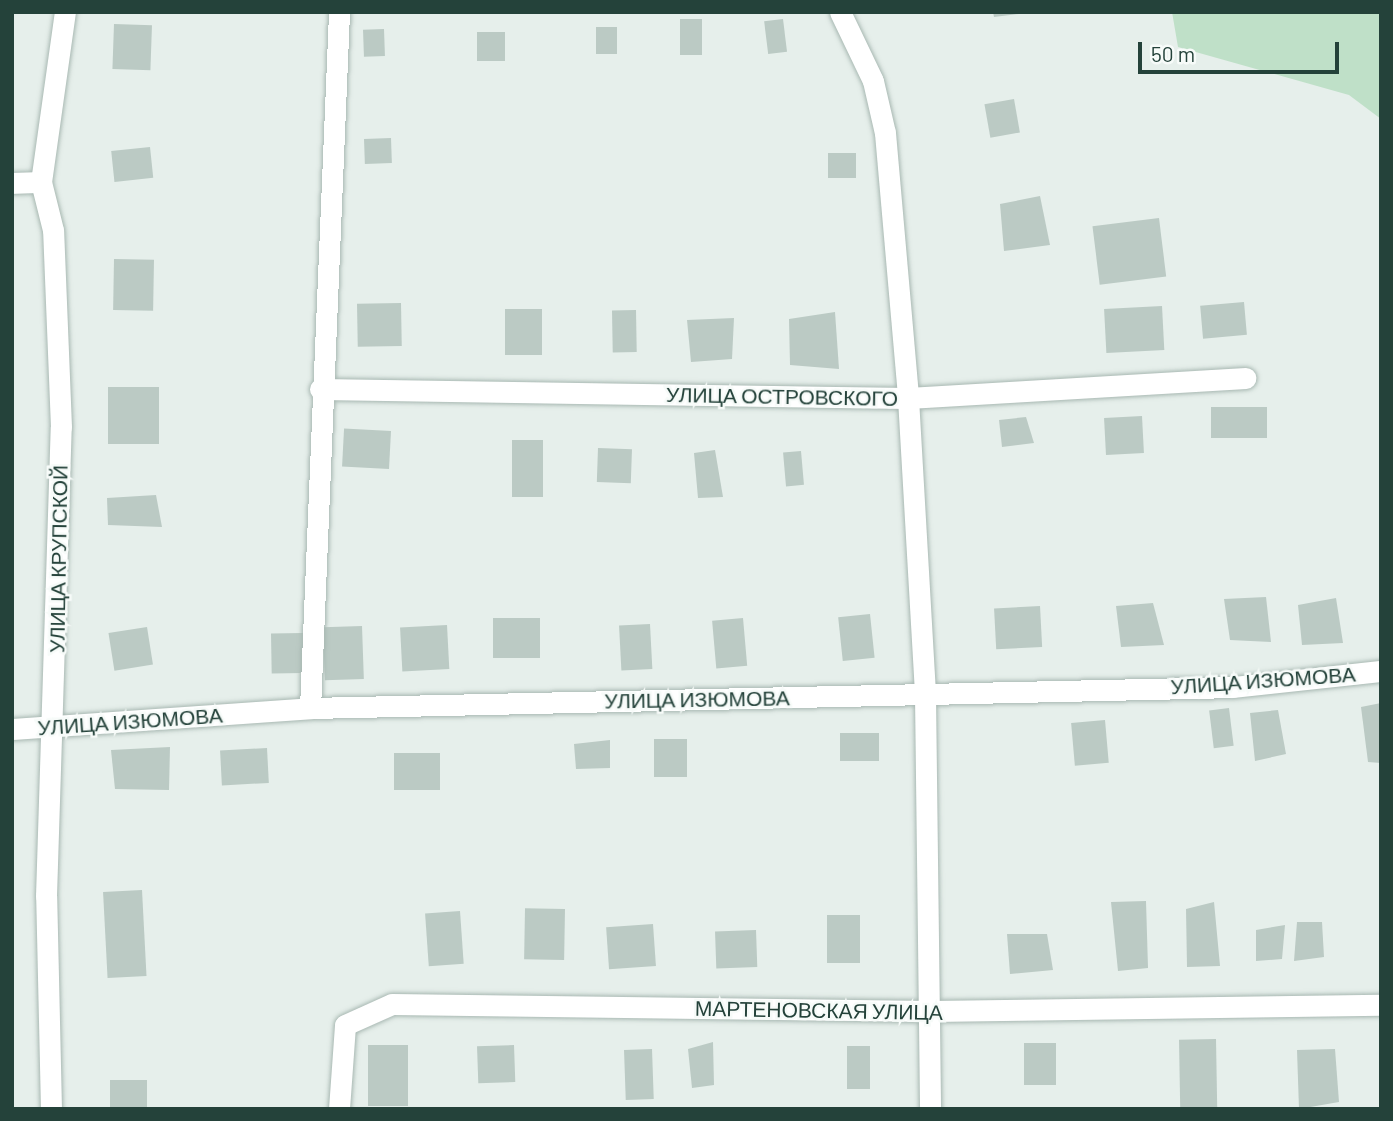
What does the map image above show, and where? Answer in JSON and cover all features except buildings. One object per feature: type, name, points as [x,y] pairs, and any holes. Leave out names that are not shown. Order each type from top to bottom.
[{"type":"street","name":"УЛИЦА КРУПСКОЙ","points":[[51,1109],[46,896],[54,728],[61,428],[53,230],[41,182],[65,12]]},
{"type":"street","points":[[310,708],[320,389],[339,12]]},
{"type":"street","points":[[841,12],[873,82],[885,133],[908,398],[925,695],[932,1012],[930,1109]]},
{"type":"street","points":[[12,183],[41,182]]},
{"type":"street","name":"УЛИЦА ОСТРОВСКОГО","points":[[320,389],[908,398],[1245,377]]},
{"type":"street","name":"УЛИЦА ИЗЮМОВА","points":[[12,729],[310,708],[1233,687],[1381,671]]},
{"type":"street","name":"МАРТЕНОВСКАЯ УЛИЦА","points":[[339,1109],[345,1026],[392,1004],[932,1012],[1381,1005]]},
{"type":"green space","points":[[1172,12],[1381,12],[1381,119],[1349,95],[1178,47]]}]
